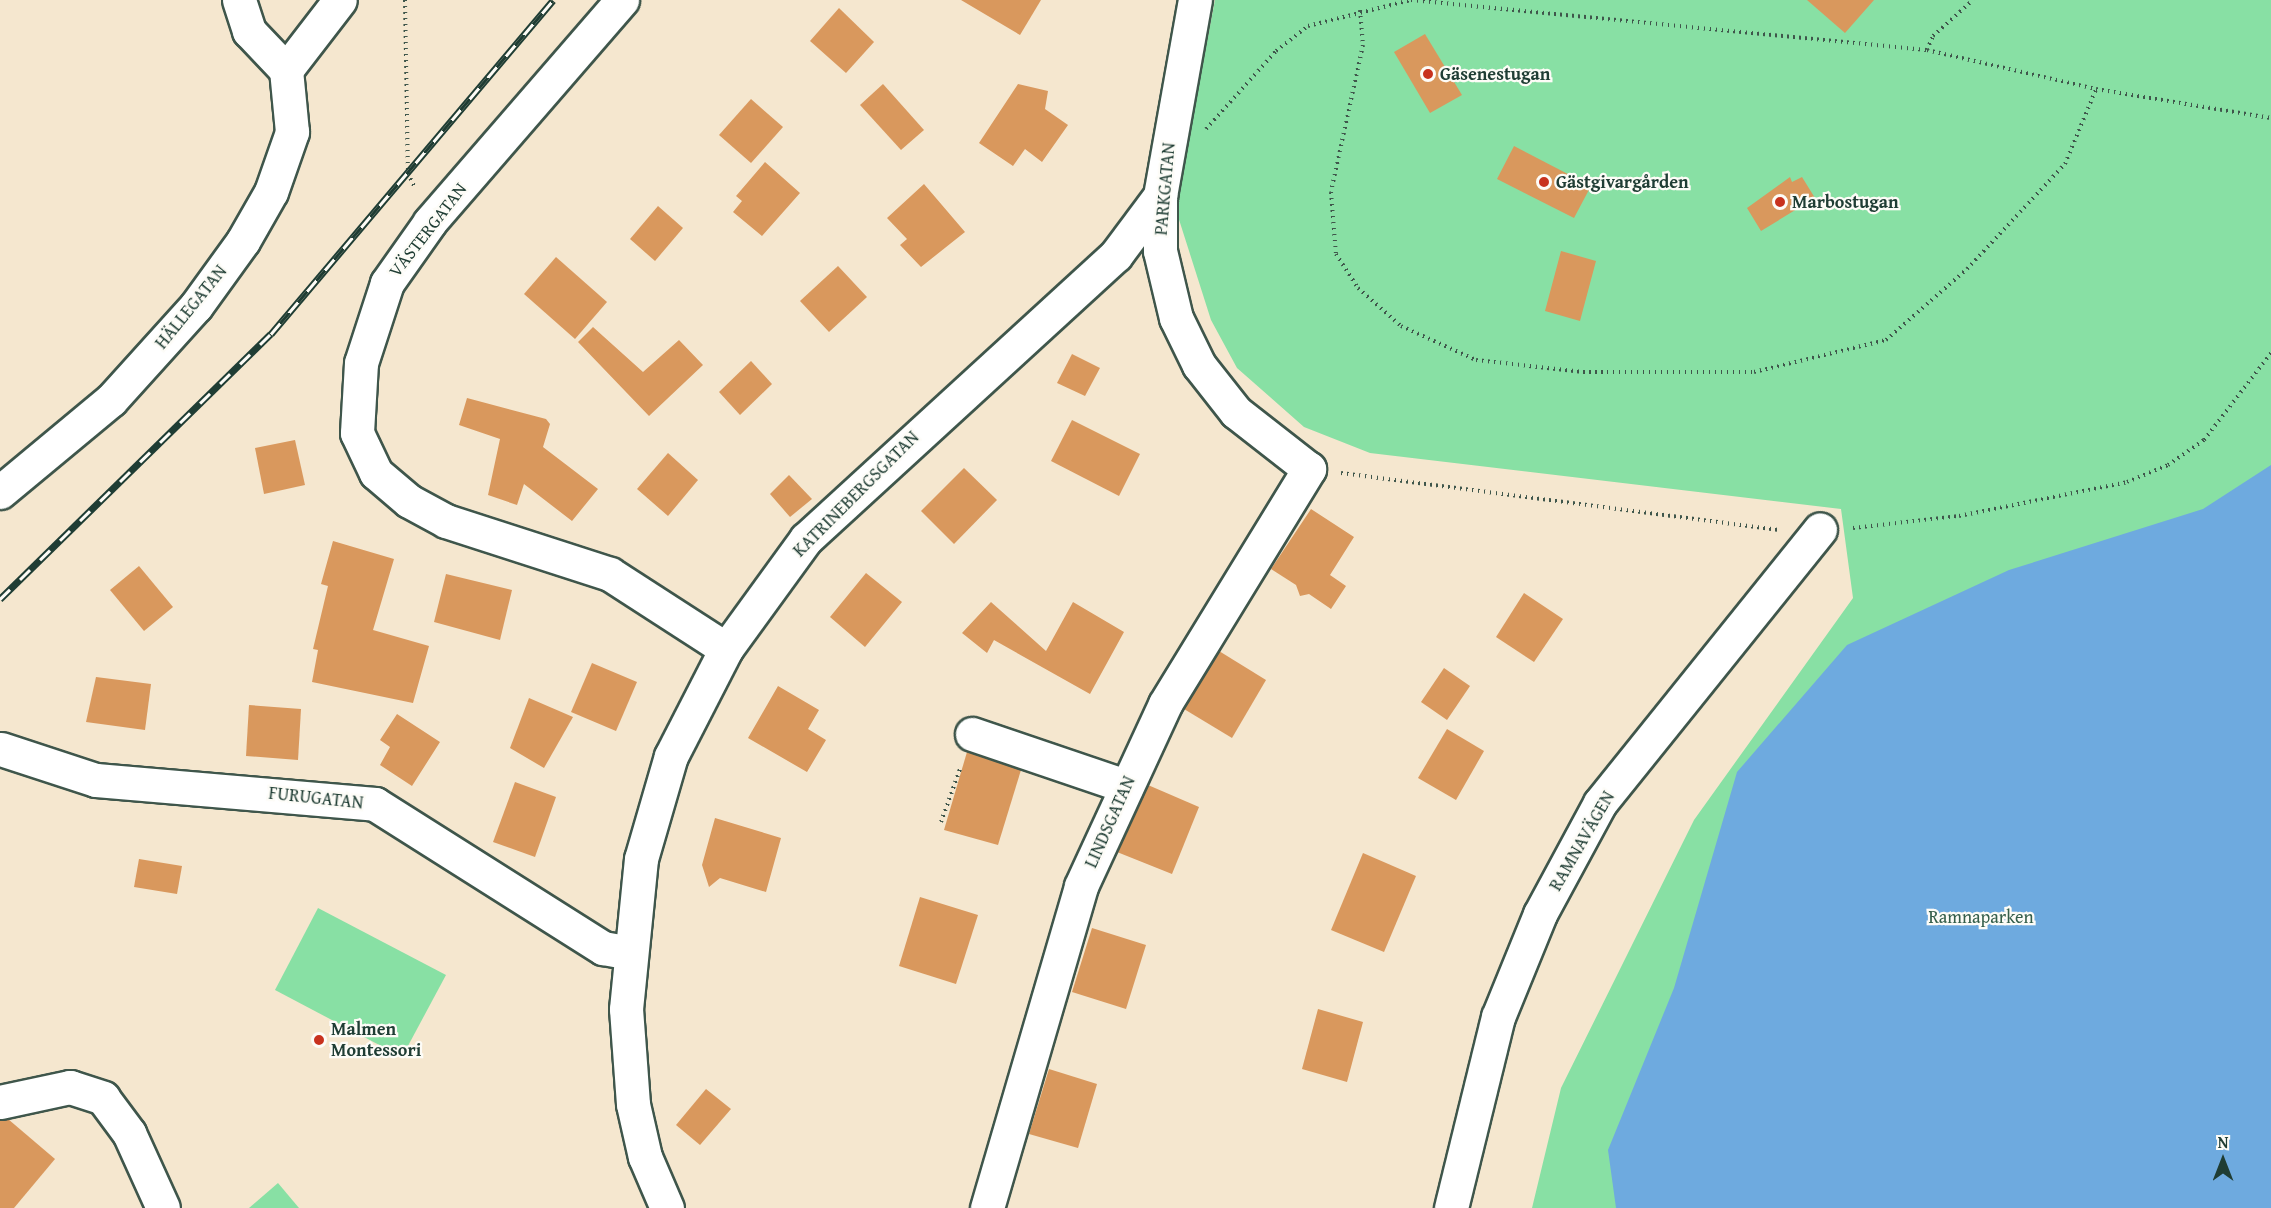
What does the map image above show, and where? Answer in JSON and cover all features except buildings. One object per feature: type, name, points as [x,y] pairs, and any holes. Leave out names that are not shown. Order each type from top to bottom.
[{"type":"street","points":[[239,0],[249,31],[286,70],[340,0]]},
{"type":"street","name":"VÄSTERGATAN","points":[[622,0],[430,222],[387,283],[361,363],[357,433],[376,473],[409,501],[446,521],[610,574],[726,649]]},
{"type":"street","name":"PARKGATAN","points":[[1195,0],[1160,195],[1160,251],[1176,318],[1199,365],[1236,412],[1309,469]]},
{"type":"street","name":"HÄLLEGATAN","points":[[0,492],[111,400],[196,306],[243,241],[271,192],[292,132],[286,70]]},
{"type":"street","name":"KATRINEBERGSGATAN","points":[[667,1208],[645,1157],[633,1104],[627,1009],[630,953],[641,860],[656,794],[726,649],[806,539],[1116,255],[1160,195]]},
{"type":"street","name":"LINDSGATAN","points":[[987,1208],[1081,886],[1165,704],[1309,469]]},
{"type":"street","name":"RAMNAVÄGEN","points":[[1451,1208],[1498,1017],[1540,914],[1595,813],[1820,530]]},
{"type":"street","points":[[972,734],[1126,786]]},
{"type":"street","name":"FURUGATAN","points":[[1,749],[96,780],[375,804],[603,948],[630,953]]},
{"type":"street","points":[[0,1102],[70,1087],[103,1098],[129,1133],[163,1208]]},
{"type":"path","points":[[405,0],[408,173],[430,222]]},
{"type":"path","points":[[1170,134],[1196,135],[1213,125],[1288,40],[1316,23],[1360,10],[1411,0],[1470,1],[1927,50],[2096,89],[2271,118]]},
{"type":"path","points":[[1927,50],[1933,36],[1973,0]]},
{"type":"path","points":[[1360,10],[1362,45],[1331,192],[1336,254],[1358,288],[1401,326],[1476,360],[1583,372],[1754,372],[1886,340],[1967,269],[2065,164],[2096,89]]},
{"type":"path","points":[[1309,469],[1776,530],[1820,530],[1959,516],[2127,482],[2168,465],[2204,440],[2271,352]]},
{"type":"path","points":[[941,822],[972,734]]},
{"type":"green space","name":"Ramnaparken","points":[[1215,0],[2271,0],[2271,1208],[1532,1208],[1561,1088],[1694,820],[1853,598],[1841,509],[1370,453],[1304,427],[1237,368],[1211,320],[1175,207]]},
{"type":"green space","points":[[318,908],[446,975],[402,1057],[275,990]]},
{"type":"green space","points":[[278,1183],[299,1208],[249,1208]]},
{"type":"water","points":[[2271,465],[2271,1208],[1616,1208],[1608,1150],[1674,988],[1737,772],[1847,645],[2009,570],[2203,509]]},
{"type":"railway","points":[[0,599],[271,334],[553,0]]},
{"type":"place","name":"Gäsenestugan","points":[[1428,74]]},
{"type":"place","name":"Gästgivargården","points":[[1544,182]]},
{"type":"place","name":"Marbostugan","points":[[1780,202]]},
{"type":"place","name":"Malmen Montessori","points":[[319,1040]]}]
